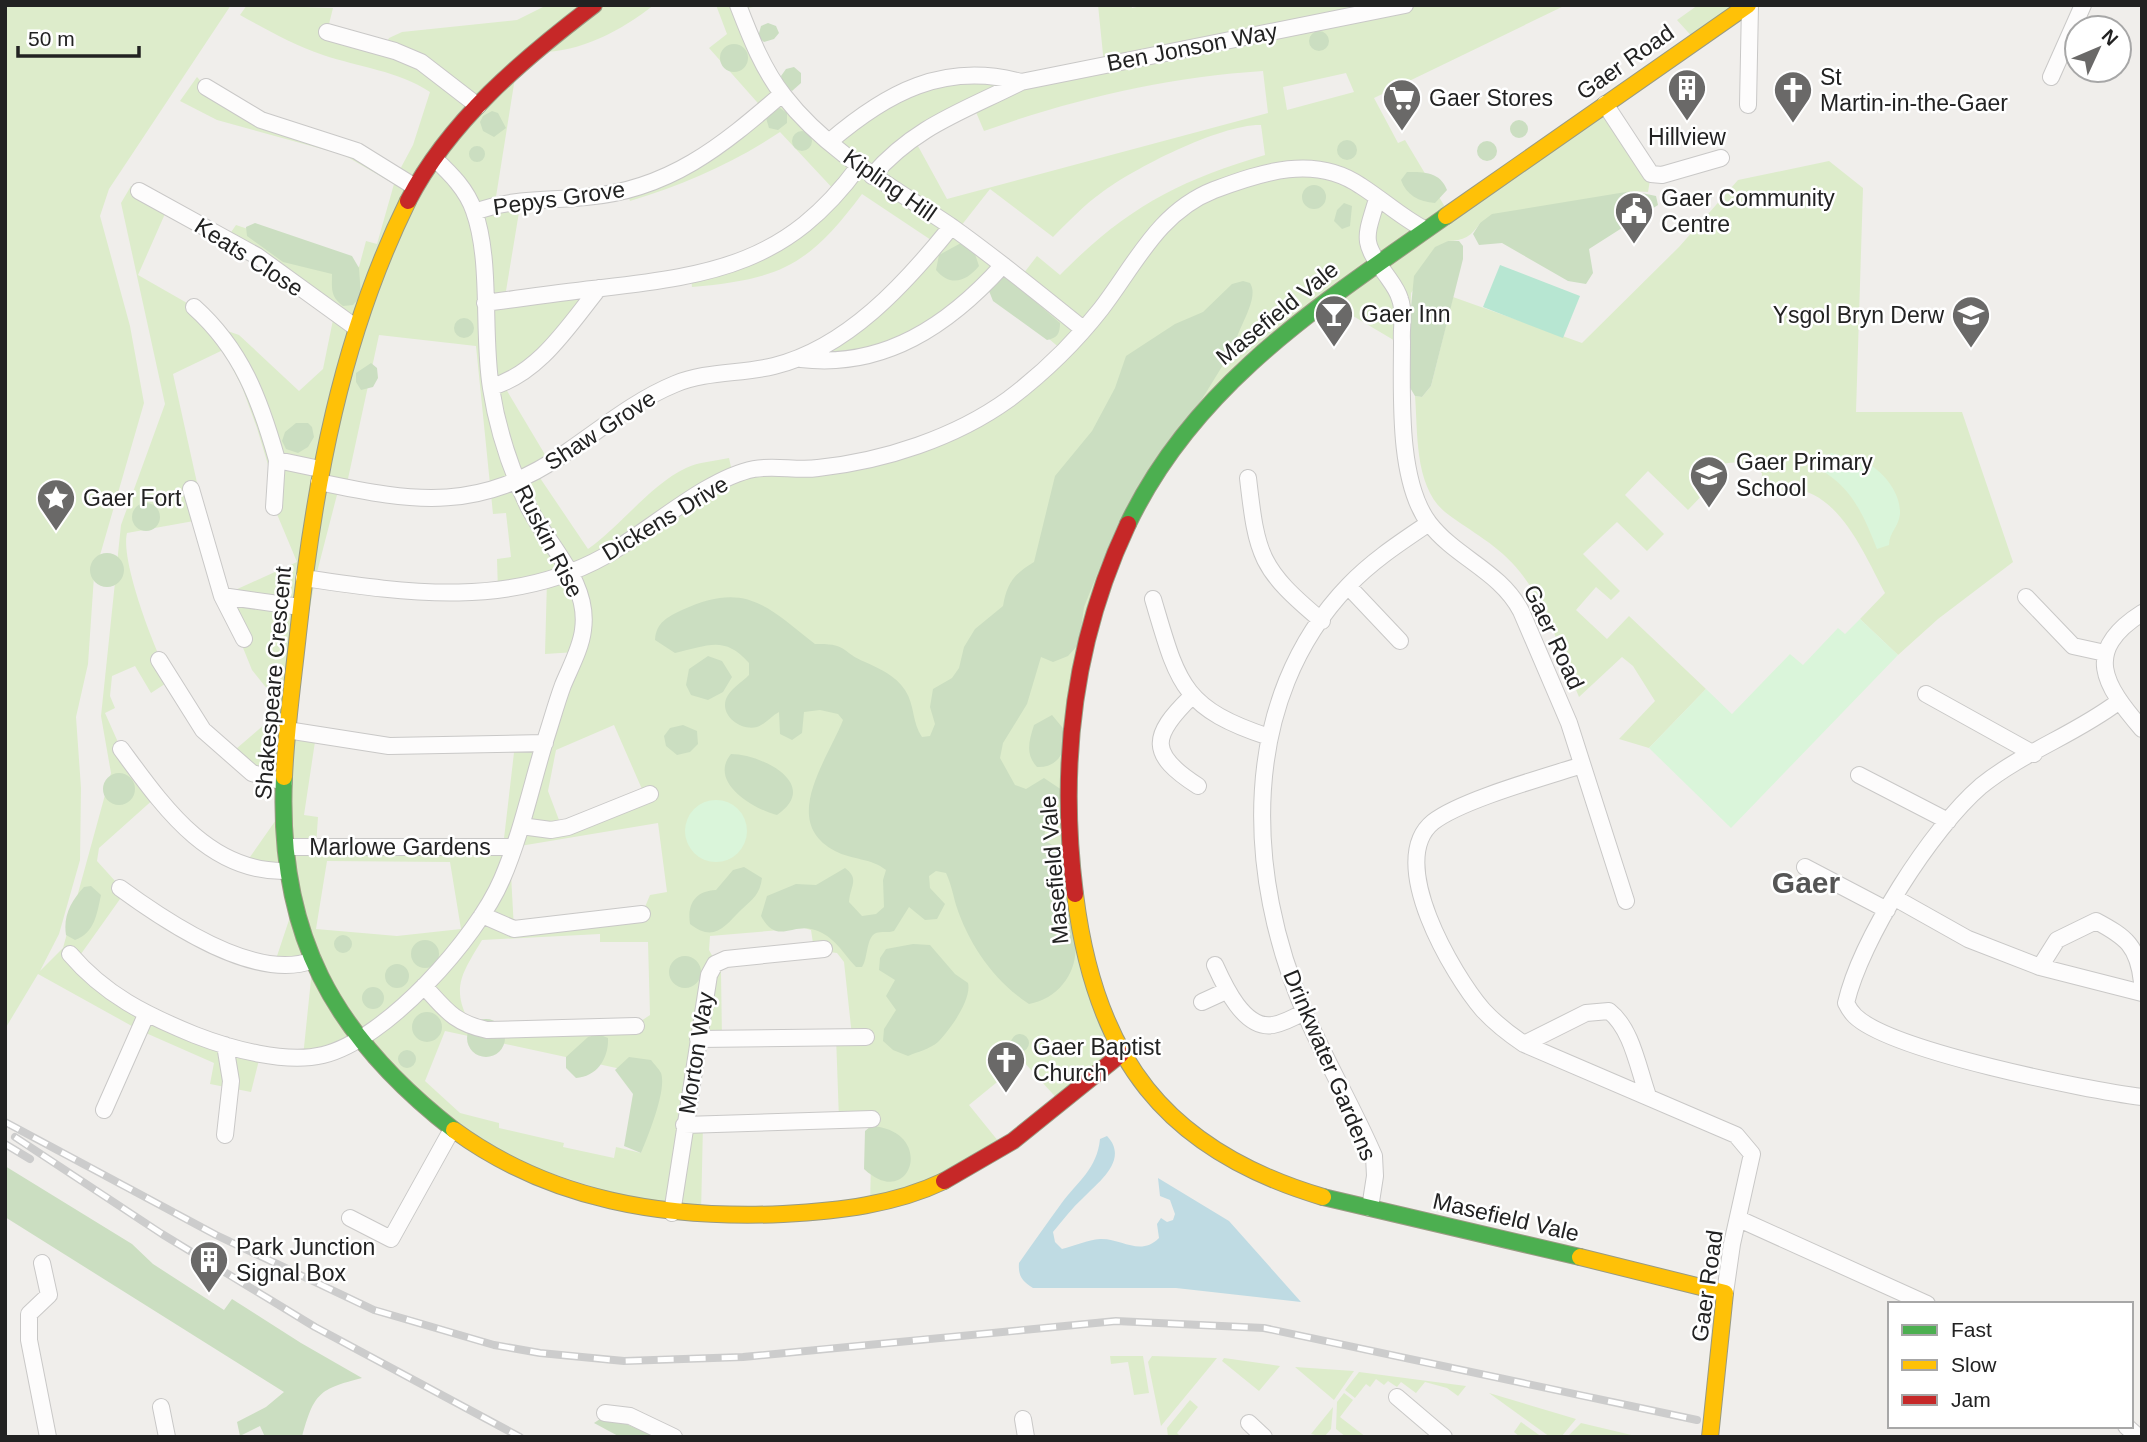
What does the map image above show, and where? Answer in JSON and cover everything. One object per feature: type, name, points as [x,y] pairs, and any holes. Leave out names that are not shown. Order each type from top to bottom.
[{"type":"street","name":"Shakespeare Crescent","points":[[594,5],[540,46],[478,106],[435,159],[415,187],[355,327],[319,476],[300,607],[284,782],[288,871],[313,960],[359,1040],[389,1078],[451,1130],[512,1164],[572,1188],[596,1197],[672,1213],[807,1213],[878,1204],[939,1184],[989,1158],[1121,1054]]},
{"type":"street","name":"Kipling Hill","points":[[738,5],[760,56],[782,94],[804,120],[866,171],[951,227],[1083,329]]},
{"type":"street","name":"Ben Jonson Way","points":[[485,303],[672,280],[725,268],[762,253],[789,237],[866,171],[926,128],[1021,82],[1405,5]]},
{"type":"street","points":[[1748,105],[1749,5]]},
{"type":"street","name":"Gaer Road","points":[[1424,229],[1749,5]]},
{"type":"street","points":[[2051,77],[2083,5]]},
{"type":"street","points":[[327,32],[421,62],[478,106]]},
{"type":"street","name":"Ben Jonson Way","points":[[829,142],[884,100],[941,79],[992,74],[1021,82]]},
{"type":"street","points":[[206,88],[261,120],[357,151],[415,187]]},
{"type":"street","name":"Pepys Grove","points":[[475,212],[495,204],[588,197],[645,185],[699,162],[782,94]]},
{"type":"street","points":[[1605,104],[1651,174],[1662,175],[1721,158]]},
{"type":"street","name":"Ruskin Rise","points":[[70,954],[87,974],[146,1015],[225,1045],[283,1056],[303,1057],[330,1053],[359,1040],[424,986],[448,962],[482,915],[501,882],[583,632],[584,610],[569,572],[530,509],[517,482],[491,387],[475,212],[464,191],[435,159]]},
{"type":"street","name":"Dickens Drive","points":[[304,578],[408,593],[471,594],[530,586],[604,557],[725,480],[754,469],[813,469],[859,463],[907,450],[966,425],[1009,399],[1083,329],[1100,310],[1146,243],[1166,222],[1210,191],[1273,172],[1325,168],[1342,174],[1424,229]]},
{"type":"street","name":"Keats Close","points":[[139,191],[257,256],[355,327]]},
{"type":"street","points":[[1377,199],[1366,239],[1369,253],[1377,263]]},
{"type":"street","name":"Shaw Grove","points":[[801,359],[863,319],[930,253],[951,227]]},
{"type":"street","name":"Masefield Vale","points":[[1424,229],[1257,352],[1184,431],[1146,490],[1095,610],[1077,679],[1069,789],[1075,907],[1096,1000],[1121,1054],[1143,1086],[1164,1109],[1220,1154],[1301,1191],[1725,1293]]},
{"type":"street","name":"Gaer Road","points":[[1377,263],[1400,298],[1403,315],[1402,418],[1408,468],[1429,523],[1512,593],[1569,723],[1626,901]]},
{"type":"street","name":"Shaw Grove","points":[[278,460],[319,476],[418,498],[460,498],[517,482],[649,396],[677,383],[699,377],[756,371],[801,359],[842,361],[901,346],[964,306],[1003,265]]},
{"type":"street","points":[[491,387],[503,384],[535,362],[555,343],[599,288]]},
{"type":"street","points":[[194,307],[216,327],[247,372],[260,401],[278,460],[274,507]]},
{"type":"street","points":[[1248,478],[1255,539],[1266,565],[1290,594],[1322,621]]},
{"type":"street","points":[[191,489],[222,596],[244,639]]},
{"type":"street","name":"Drinkwater Gardens","points":[[1370,1208],[1375,1176],[1374,1156],[1304,1012],[1270,909],[1263,866],[1260,820],[1269,737],[1303,649],[1348,586],[1385,552],[1429,523]]},
{"type":"street","points":[[1348,586],[1400,641]]},
{"type":"street","points":[[222,596],[300,607]]},
{"type":"street","points":[[2026,597],[2073,646],[2105,653]]},
{"type":"street","points":[[1153,599],[1173,665],[1191,697],[1230,724],[1269,737]]},
{"type":"street","points":[[2142,613],[2117,631],[2105,653],[2105,676],[2118,702],[2142,729]]},
{"type":"street","points":[[159,660],[203,730],[211,738],[252,773],[284,782]]},
{"type":"street","points":[[1926,694],[2034,754]]},
{"type":"street","points":[[1191,697],[1166,722],[1161,733],[1162,746],[1164,758],[1178,773],[1198,786]]},
{"type":"street","points":[[2118,702],[2094,720],[1982,786],[1948,821],[1891,904],[1850,982],[1846,1003],[1856,1017],[1898,1039],[2019,1074],[2142,1097]]},
{"type":"street","points":[[288,730],[388,746],[545,743]]},
{"type":"street","points":[[121,749],[162,806],[196,836],[243,867],[262,872],[288,871]]},
{"type":"street","points":[[1583,765],[1445,814],[1430,824],[1416,856],[1416,870],[1423,900],[1440,943],[1483,1010],[1524,1044],[1648,1096]]},
{"type":"street","points":[[1859,775],[1948,821]]},
{"type":"street","points":[[521,826],[551,831],[568,827],[650,794]]},
{"type":"street","name":"Marlowe Gardens","points":[[286,847],[514,847]]},
{"type":"street","points":[[1805,867],[1968,939],[2040,967],[2142,993]]},
{"type":"street","points":[[120,888],[150,910],[236,955],[284,967],[299,966],[313,960]]},
{"type":"street","points":[[482,915],[514,929],[642,914]]},
{"type":"street","points":[[2040,967],[2057,940],[2096,921],[2124,936],[2140,960],[2142,982]]},
{"type":"street","name":"Morton Way","points":[[672,1213],[709,975],[715,964],[726,959],[824,950]]},
{"type":"street","points":[[1215,965],[1234,1003],[1262,1024],[1276,1025],[1304,1012]]},
{"type":"street","points":[[424,986],[465,1026],[487,1030],[636,1026]]},
{"type":"street","points":[[1202,1002],[1226,991]]},
{"type":"street","points":[[1524,1044],[1586,1013],[1609,1011],[1618,1019],[1628,1038],[1648,1096]]},
{"type":"street","points":[[104,1110],[146,1015]]},
{"type":"street","points":[[698,1039],[866,1037]]},
{"type":"street","points":[[225,1045],[231,1081],[225,1135]]},
{"type":"street","name":"Gaer Road","points":[[1648,1096],[1736,1136],[1746,1144],[1752,1154],[1725,1293],[1710,1437]]},
{"type":"street","points":[[684,1125],[872,1119]]},
{"type":"street","points":[[350,1218],[391,1239],[451,1130]]},
{"type":"street","points":[[1739,1219],[1923,1302]]},
{"type":"street","points":[[42,1263],[49,1294],[29,1314],[29,1340],[48,1437]]},
{"type":"street","points":[[1397,1397],[1444,1437]]},
{"type":"street","points":[[161,1407],[167,1437]]},
{"type":"street","points":[[605,1413],[630,1416],[674,1437]]},
{"type":"street","points":[[1023,1419],[1026,1437]]},
{"type":"street","points":[[1249,1423],[1264,1437]]},
{"type":"green space","points":[[5,5],[231,5],[109,189],[100,216],[130,326],[144,403],[94,576],[88,664],[76,717],[81,788],[80,860],[59,934],[40,971],[63,948],[111,773],[101,716],[121,525],[165,404],[121,203],[131,186],[168,207],[138,275],[194,307],[216,327],[239,335],[299,391],[323,369],[334,315],[227,238],[236,225],[359,267],[366,241],[377,244],[394,184],[344,155],[217,120],[180,101],[197,77],[206,87],[397,175],[413,145],[430,92],[392,74],[323,55],[291,42],[240,15],[247,5],[333,8],[327,32],[384,48],[389,38],[402,32],[517,20],[547,5],[654,5],[627,24],[597,39],[566,49],[533,52],[517,65],[495,203],[521,200],[505,297],[599,288],[555,343],[503,384],[550,463],[536,472],[588,549],[660,485],[691,466],[729,458],[733,476],[814,469],[966,425],[1062,350],[986,285],[901,346],[818,361],[835,338],[937,244],[862,194],[825,238],[790,264],[749,279],[692,287],[691,276],[762,253],[837,193],[780,132],[708,172],[630,201],[626,190],[645,185],[764,110],[709,48],[727,34],[716,5],[762,5],[740,10],[760,56],[829,142],[941,79],[1021,82],[1104,64],[1098,5],[1131,5],[1132,8],[1146,5],[1566,5],[1374,98],[1398,143],[1405,140],[1448,212],[1605,104],[1651,174],[1648,192],[1632,191],[1480,223],[1467,237],[1448,241],[1411,293],[1410,327],[1401,335],[1402,345],[1326,300],[1257,352],[1146,490],[1077,679],[1075,907],[1121,1054],[1061,1103],[1023,1061],[969,1105],[1003,1147],[870,1205],[872,1120],[839,1120],[836,1036],[852,1036],[844,962],[837,953],[814,950],[811,930],[804,928],[710,936],[709,950],[721,972],[722,1039],[698,1039],[685,1124],[703,1124],[701,1214],[672,1213],[487,1152],[359,1040],[303,1057],[313,960],[274,965],[295,902],[288,872],[243,867],[285,807],[284,782],[229,755],[273,717],[276,700],[252,670],[222,596],[297,562],[274,507],[269,468],[257,428],[242,387],[223,350],[173,374],[205,519],[127,533],[126,546],[134,585],[157,650],[171,680],[151,693],[135,666],[112,676],[110,696],[115,708],[105,713],[121,749],[156,797],[99,848],[97,861],[125,892],[76,961],[146,1015],[261,1052],[251,1092],[210,1084],[214,1063],[139,1030],[38,974],[5,1029]],"holes":[[[1263,71],[1268,113],[947,199],[913,137],[973,105],[984,131],[1121,91],[1192,78]],[[1346,73],[1354,92],[1287,110],[1283,87]],[[1261,125],[1265,155],[1205,175],[1154,200],[1107,232],[1060,275],[1037,256],[1020,278],[957,231],[990,189],[1053,237],[1088,203],[1116,183],[1178,149],[1224,132]],[[379,335],[476,346],[493,514],[506,513],[511,557],[497,559],[498,591],[547,580],[545,654],[576,652],[545,743],[515,744],[503,847],[316,846],[318,817],[304,815],[316,735],[288,729],[315,580],[339,487],[346,488]],[[614,725],[645,796],[562,828],[548,791],[556,750]],[[658,823],[667,892],[650,895],[642,914],[514,929],[510,857],[514,847]],[[327,861],[450,862],[461,929],[397,936],[316,929]],[[600,934],[600,942],[648,942],[650,1015],[641,1021],[472,1027],[465,1014],[460,992],[468,963],[482,940]],[[445,1031],[658,1077],[641,1153],[616,1147],[614,1158],[563,1147],[564,1143],[499,1128],[499,1123],[460,1113],[425,1081]]]},
{"type":"green space","points":[[1698,5],[1748,5],[1696,41],[1677,20]]},
{"type":"green space","points":[[768,23],[776,26],[779,33],[774,39],[764,42],[758,37],[761,26]]},
{"type":"green space","points":[[1319,31],[1326,34],[1329,41],[1326,48],[1319,51],[1312,48],[1309,41],[1312,34]]},
{"type":"green space","points":[[734,44],[744,48],[748,58],[744,68],[734,72],[724,68],[720,58],[724,48]]},
{"type":"green space","points":[[794,67],[801,73],[801,83],[792,91],[784,85],[781,76],[786,69]]},
{"type":"green space","points":[[780,108],[787,113],[787,123],[778,130],[769,128],[766,118],[771,111]]},
{"type":"green space","points":[[492,111],[498,113],[506,128],[494,137],[483,131],[480,122],[483,116]]},
{"type":"green space","points":[[1515,120],[1523,120],[1528,129],[1526,136],[1515,138],[1510,133],[1510,125]]},
{"type":"green space","points":[[802,131],[809,134],[812,141],[809,148],[802,151],[795,148],[792,141],[795,134]]},
{"type":"green space","points":[[1347,140],[1354,143],[1357,150],[1354,157],[1347,160],[1340,157],[1337,150],[1340,143]]},
{"type":"green space","points":[[1487,141],[1494,144],[1497,151],[1494,158],[1487,161],[1480,158],[1477,151],[1480,144]]},
{"type":"green space","points":[[474,146],[480,146],[485,154],[483,160],[474,162],[469,157],[469,151]]},
{"type":"green space","name":"Gaer Primary School","points":[[1829,161],[1863,188],[1856,412],[1962,412],[2013,562],[1938,619],[1898,655],[1860,619],[1885,593],[1848,526],[1821,499],[1805,491],[1787,489],[1761,498],[1762,473],[1744,464],[1731,463],[1711,469],[1711,486],[1688,510],[1648,471],[1625,495],[1664,534],[1647,551],[1617,522],[1583,554],[1620,591],[1611,600],[1596,587],[1576,610],[1607,639],[1629,616],[1706,689],[1649,748],[1619,739],[1655,701],[1633,666],[1622,657],[1579,697],[1539,600],[1520,572],[1494,546],[1445,512],[1435,501],[1428,488],[1420,458],[1415,396],[1422,397],[1431,386],[1453,297],[1582,343],[1679,247],[1738,180]]},
{"type":"green space","points":[[1407,172],[1436,176],[1447,190],[1435,203],[1419,199],[1406,190],[1401,180]]},
{"type":"green space","points":[[1314,185],[1325,192],[1326,197],[1319,208],[1314,209],[1303,202],[1302,197],[1309,186]]},
{"type":"green space","points":[[1632,191],[1656,196],[1658,205],[1589,249],[1593,273],[1586,284],[1568,281],[1502,243],[1479,245],[1473,234],[1480,223],[1492,214]]},
{"type":"green space","points":[[1344,203],[1352,206],[1350,226],[1342,229],[1334,221],[1337,210]]},
{"type":"green space","points":[[255,223],[352,256],[359,268],[361,296],[353,305],[343,306],[334,295],[332,274],[283,262],[247,236],[246,227]]},
{"type":"green space","points":[[1448,241],[1459,241],[1463,246],[1463,259],[1431,386],[1422,397],[1415,396],[1409,386],[1407,348],[1414,276],[1435,247]]},
{"type":"green space","points":[[961,243],[973,248],[979,266],[963,279],[947,279],[936,270],[939,255]]},
{"type":"green space","points":[[1500,265],[1580,296],[1563,338],[1483,307]]},
{"type":"green space","points":[[1008,278],[1060,323],[1056,337],[1047,340],[993,301],[989,291],[995,280]]},
{"type":"green space","points":[[1243,281],[1250,283],[1252,297],[1234,347],[1102,562],[1084,607],[1079,644],[1068,656],[1053,662],[1041,657],[1027,704],[1003,743],[1000,758],[1015,785],[1026,789],[1044,778],[1062,790],[1046,827],[1045,841],[1060,852],[1062,859],[1058,897],[1072,928],[1075,944],[1075,956],[1068,978],[1052,995],[1029,1004],[1016,995],[984,961],[961,920],[946,873],[936,871],[929,876],[930,888],[945,904],[937,919],[925,920],[909,907],[894,931],[873,935],[862,967],[856,967],[828,936],[815,930],[773,930],[761,916],[767,896],[796,884],[816,885],[845,868],[853,879],[849,902],[862,916],[876,914],[884,907],[883,880],[886,870],[874,863],[835,851],[819,839],[811,824],[809,807],[812,789],[843,720],[838,714],[820,710],[804,712],[802,733],[792,740],[780,734],[779,712],[757,727],[745,727],[733,721],[726,711],[726,699],[749,675],[749,663],[740,654],[723,646],[706,646],[675,653],[655,640],[660,624],[682,610],[704,602],[722,598],[754,601],[768,608],[815,644],[839,647],[892,676],[908,696],[922,737],[930,736],[935,724],[930,707],[933,689],[952,678],[959,668],[964,647],[975,629],[1003,606],[1012,580],[1034,562],[1055,476],[1092,431],[1115,388],[1126,356],[1175,324],[1203,312],[1232,284]]},
{"type":"green space","points":[[460,318],[468,318],[474,328],[468,338],[460,338],[454,332],[454,324]]},
{"type":"green space","points":[[371,363],[377,368],[378,378],[373,387],[361,390],[356,382],[356,373]]},
{"type":"green space","points":[[296,423],[308,423],[312,427],[314,437],[308,447],[298,453],[286,449],[282,441],[285,432]]},
{"type":"green space","points":[[1831,453],[1866,462],[1881,473],[1893,488],[1900,514],[1889,545],[1877,549],[1856,503],[1840,484],[1819,469]]},
{"type":"green space","points":[[146,503],[156,507],[160,517],[156,527],[146,531],[136,527],[132,517],[136,507]]},
{"type":"green space","points":[[107,553],[119,558],[124,570],[119,582],[107,587],[95,582],[90,570],[95,558]]},
{"type":"green space","points":[[1860,619],[1898,655],[1731,828],[1649,748],[1706,689],[1732,714],[1790,654],[1803,665],[1838,628],[1845,634]]},
{"type":"green space","points":[[708,656],[722,661],[732,677],[723,692],[708,700],[691,695],[686,685],[689,669]]},
{"type":"green space","points":[[1052,715],[1067,733],[1065,746],[1060,757],[1051,765],[1037,767],[1029,752],[1032,731],[1034,725]]},
{"type":"green space","points":[[683,725],[697,731],[698,744],[690,752],[677,755],[666,746],[664,736],[670,728]]},
{"type":"green space","points":[[731,754],[743,755],[771,765],[790,782],[793,792],[789,803],[777,815],[756,807],[736,793],[729,784],[725,764]]},
{"type":"green space","points":[[119,773],[131,777],[135,789],[131,801],[119,805],[107,801],[103,789],[107,777]]},
{"type":"green space","points":[[716,800],[728,802],[738,809],[745,819],[745,843],[738,853],[728,860],[716,862],[704,860],[694,853],[687,843],[685,831],[687,819],[694,809],[704,802]]},
{"type":"green space","points":[[744,867],[762,878],[760,888],[752,899],[730,922],[718,930],[706,932],[690,924],[690,910],[694,900],[703,893],[716,890],[733,870]]},
{"type":"green space","points":[[91,886],[101,895],[96,915],[87,933],[75,940],[66,935],[67,915],[79,892],[84,887]]},
{"type":"green space","points":[[343,935],[349,938],[352,944],[349,950],[343,953],[337,950],[334,944],[337,938]]},
{"type":"green space","points":[[425,940],[435,944],[439,954],[435,964],[425,968],[415,964],[411,954],[415,944]]},
{"type":"green space","points":[[913,944],[930,945],[955,974],[968,983],[968,990],[959,1014],[943,1037],[931,1047],[908,1056],[893,1050],[883,1041],[884,1029],[896,1010],[886,996],[895,980],[879,970],[880,958],[886,949]]},
{"type":"green space","points":[[685,956],[697,960],[701,972],[697,984],[685,988],[673,984],[669,972],[673,960]]},
{"type":"green space","points":[[397,964],[406,967],[409,976],[406,985],[397,988],[388,985],[385,976],[388,967]]},
{"type":"green space","points":[[369,987],[377,987],[384,994],[384,1002],[377,1009],[369,1009],[362,1002],[362,994]]},
{"type":"green space","points":[[427,1012],[433,1013],[441,1021],[441,1033],[433,1041],[427,1042],[421,1041],[413,1033],[412,1027],[413,1021],[421,1013]]},
{"type":"green space","points":[[486,1019],[500,1024],[505,1038],[500,1052],[486,1057],[472,1052],[467,1038],[472,1024]]},
{"type":"green space","points":[[598,1034],[608,1038],[604,1059],[596,1070],[576,1078],[566,1068],[566,1057],[588,1037]]},
{"type":"green space","points":[[1020,1034],[1027,1036],[1027,1050],[1020,1052],[1013,1050],[1011,1043],[1013,1036]]},
{"type":"green space","points":[[407,1050],[413,1053],[416,1059],[413,1065],[407,1068],[401,1065],[398,1059],[401,1053]]},
{"type":"green space","points":[[629,1057],[651,1060],[661,1073],[662,1081],[656,1113],[641,1153],[624,1146],[633,1094],[615,1070]]},
{"type":"green space","points":[[871,1126],[892,1131],[904,1141],[910,1153],[910,1166],[904,1176],[894,1181],[881,1180],[864,1169],[865,1131]]},
{"type":"green space","points":[[5,1166],[132,1244],[153,1264],[224,1310],[232,1299],[362,1378],[336,1386],[320,1395],[310,1411],[302,1437],[265,1437],[260,1426],[240,1436],[237,1422],[266,1407],[284,1392],[5,1217]]},
{"type":"green space","points":[[1110,1356],[1143,1356],[1149,1393],[1134,1395],[1128,1362],[1111,1364]]},
{"type":"green space","points":[[1152,1356],[1217,1358],[1161,1426],[1148,1362]]},
{"type":"green space","points":[[1224,1358],[1280,1366],[1259,1391],[1222,1361]]},
{"type":"green space","points":[[1295,1367],[1354,1371],[1334,1400]]},
{"type":"green space","points":[[1359,1372],[1466,1386],[1458,1396],[1447,1388],[1425,1382],[1416,1393],[1401,1382],[1397,1387],[1388,1381],[1384,1385],[1376,1379],[1370,1387],[1366,1384],[1355,1398],[1345,1390]]},
{"type":"green space","points":[[1344,1393],[1353,1400],[1340,1417],[1366,1437],[1346,1437],[1336,1429],[1337,1402]]},
{"type":"green space","points":[[1489,1393],[1576,1419],[1561,1437],[1550,1437]]},
{"type":"green space","points":[[1190,1400],[1198,1407],[1177,1433],[1181,1437],[1168,1437],[1167,1428]]},
{"type":"green space","points":[[1333,1407],[1331,1429],[1324,1437],[1311,1434]]},
{"type":"green space","points":[[600,1419],[624,1423],[656,1437],[620,1437],[594,1423]]},
{"type":"green space","points":[[1521,1422],[1542,1437],[1520,1437],[1514,1432]]},
{"type":"green space","points":[[1581,1423],[1640,1437],[1567,1437]]},
{"type":"water","points":[[1107,1136],[1113,1145],[1113,1162],[1103,1178],[1053,1232],[1055,1242],[1062,1249],[1100,1239],[1145,1246],[1159,1238],[1157,1224],[1161,1218],[1167,1222],[1173,1220],[1175,1214],[1170,1200],[1160,1196],[1158,1178],[1229,1221],[1301,1302],[1176,1288],[1033,1288],[1026,1283],[1021,1278],[1019,1263],[1091,1167],[1100,1139]]},
{"type":"railway","points":[[5,1122],[216,1235],[374,1310],[494,1345],[540,1353],[624,1361],[743,1357],[1116,1321],[1264,1328],[1697,1420]]},
{"type":"railway","points":[[15,1137],[162,1234],[315,1327],[520,1437]]},
{"type":"railway","points":[[5,1144],[30,1159]]},
{"type":"traffic: fast","points":[[1128,524],[1156,474],[1189,429],[1226,388],[1266,350],[1309,315],[1446,216]]},
{"type":"traffic: fast","points":[[284,777],[284,833],[290,885],[303,932],[321,976],[345,1018],[375,1057],[411,1094],[454,1130]]},
{"type":"traffic: fast","points":[[1323,1197],[1580,1257]]},
{"type":"traffic: slow","points":[[1446,216],[1748,5]]},
{"type":"traffic: slow","points":[[284,777],[305,578],[322,467],[348,358],[365,305],[408,201]]},
{"type":"traffic: slow","points":[[1075,894],[1085,952],[1100,1003],[1120,1049],[1147,1089],[1180,1123],[1220,1153],[1268,1177],[1323,1197]]},
{"type":"traffic: slow","points":[[454,1130],[491,1154],[530,1174],[570,1189],[611,1200],[696,1213],[783,1214],[845,1209],[905,1196],[944,1181]]},
{"type":"traffic: slow","points":[[1580,1257],[1725,1293],[1710,1437]]},
{"type":"traffic: jam","points":[[408,201],[444,144],[466,118],[541,47],[594,5]]},
{"type":"traffic: jam","points":[[1075,894],[1069,799],[1075,705],[1094,613],[1128,524]]},
{"type":"traffic: jam","points":[[944,1181],[1013,1141],[1121,1054]]},
{"type":"place","name":"Hillview","points":[[1687,122]]},
{"type":"place","name":"St Martin-in-the-Gaer","points":[[1793,124]]},
{"type":"place","name":"Gaer Stores","points":[[1402,132]]},
{"type":"place","name":"Gaer Community Centre","points":[[1634,245]]},
{"type":"place","name":"Gaer Inn","points":[[1334,348]]},
{"type":"place","name":"Ysgol Bryn Derw","points":[[1971,349]]},
{"type":"place","name":"Gaer Primary School","points":[[1709,509]]},
{"type":"place","name":"Gaer Fort","points":[[56,532]]},
{"type":"place","name":"Gaer Baptist Church","points":[[1006,1094]]},
{"type":"place","name":"Park Junction Signal Box","points":[[209,1294]]},
{"type":"district","name":"Gaer","points":[[1806,882]]}]
